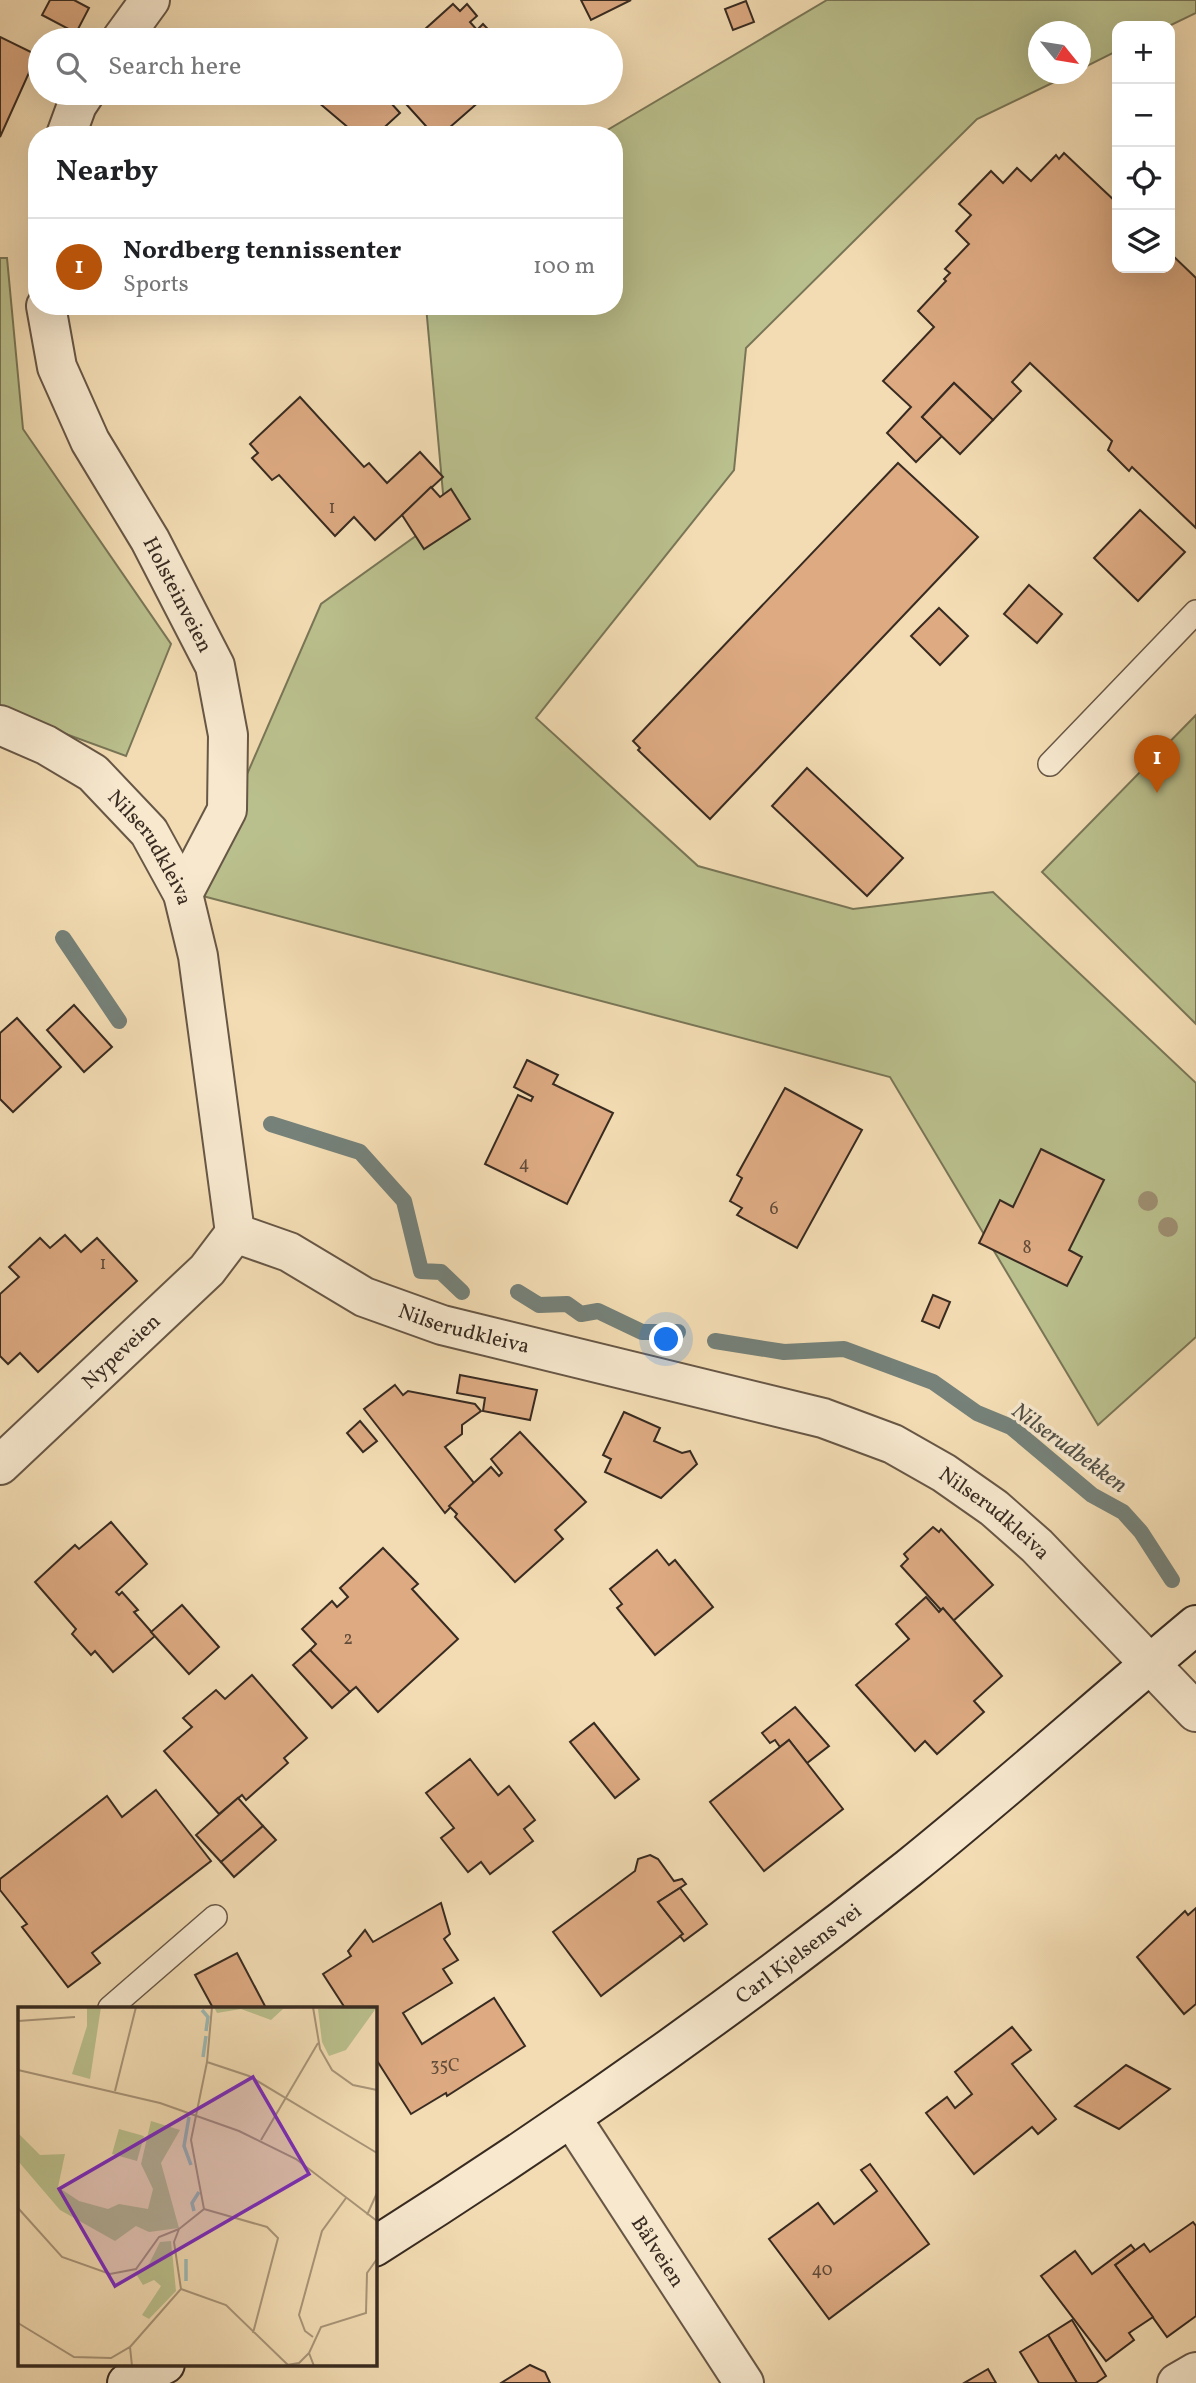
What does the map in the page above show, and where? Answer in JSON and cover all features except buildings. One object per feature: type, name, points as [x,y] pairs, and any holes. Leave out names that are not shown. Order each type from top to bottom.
[{"type":"street","points":[[130,28],[150,0]]},
{"type":"street","points":[[69,126],[77,105]]},
{"type":"street","name":"Holsteinveien","points":[[48,315],[57,368],[90,441],[150,540],[215,666],[228,735],[227,810],[183,894]]},
{"type":"street","name":"Nilserudkleiva","points":[[0,725],[46,746],[93,773],[149,832],[183,894],[198,956],[235,1233],[289,1252],[364,1297],[442,1325],[823,1418],[893,1444],[944,1473],[994,1508],[1046,1555],[1196,1712]]},
{"type":"street","name":"Nypeveien","points":[[0,1465],[206,1270],[235,1233]]},
{"type":"street","name":"Carl Kjelsens vei","points":[[376,2246],[572,2119],[661,2056],[909,1867],[1196,1625]]},
{"type":"street","name":"Bålveien","points":[[572,2119],[744,2383]]},
{"type":"street","points":[[127,2383],[161,2366]]},
{"type":"street","points":[[1177,2383],[1196,2372]]},
{"type":"lane","points":[[1050,764],[1196,612]]},
{"type":"lane","points":[[111,2007],[215,1917]]},
{"type":"green space","points":[[827,0],[1196,0],[1196,13],[1175,23],[1175,21],[1112,21],[1112,54],[1091,64],[1091,21],[1028,21],[1028,84],[1050,84],[977,119],[746,348],[734,470],[536,718],[698,866],[853,909],[993,892],[1196,1083],[1196,1337],[1098,1425],[890,1077],[195,894],[321,604],[445,515],[427,315],[623,315],[623,126],[614,126]]},
{"type":"green space","points":[[0,258],[7,258],[23,429],[171,644],[126,756],[0,710]]},
{"type":"green space","points":[[1196,715],[1196,1024],[1042,872]]},
{"type":"waterway","name":"Nilserudbekken","points":[[63,938],[119,1021]]},
{"type":"waterway","name":"Nilserudbekken","points":[[271,1124],[360,1152],[404,1201],[421,1271],[441,1272],[462,1292]]},
{"type":"waterway","name":"Nilserudbekken","points":[[518,1292],[539,1305],[567,1304],[581,1314],[598,1311],[642,1332],[678,1332]]},
{"type":"waterway","name":"Nilserudbekken","points":[[715,1341],[784,1352],[844,1349],[933,1382],[977,1413],[1011,1427],[1092,1495],[1123,1512],[1141,1532],[1172,1580]]},
{"type":"place","name":"Nordberg tennissenter","points":[[1157,793]]}]
